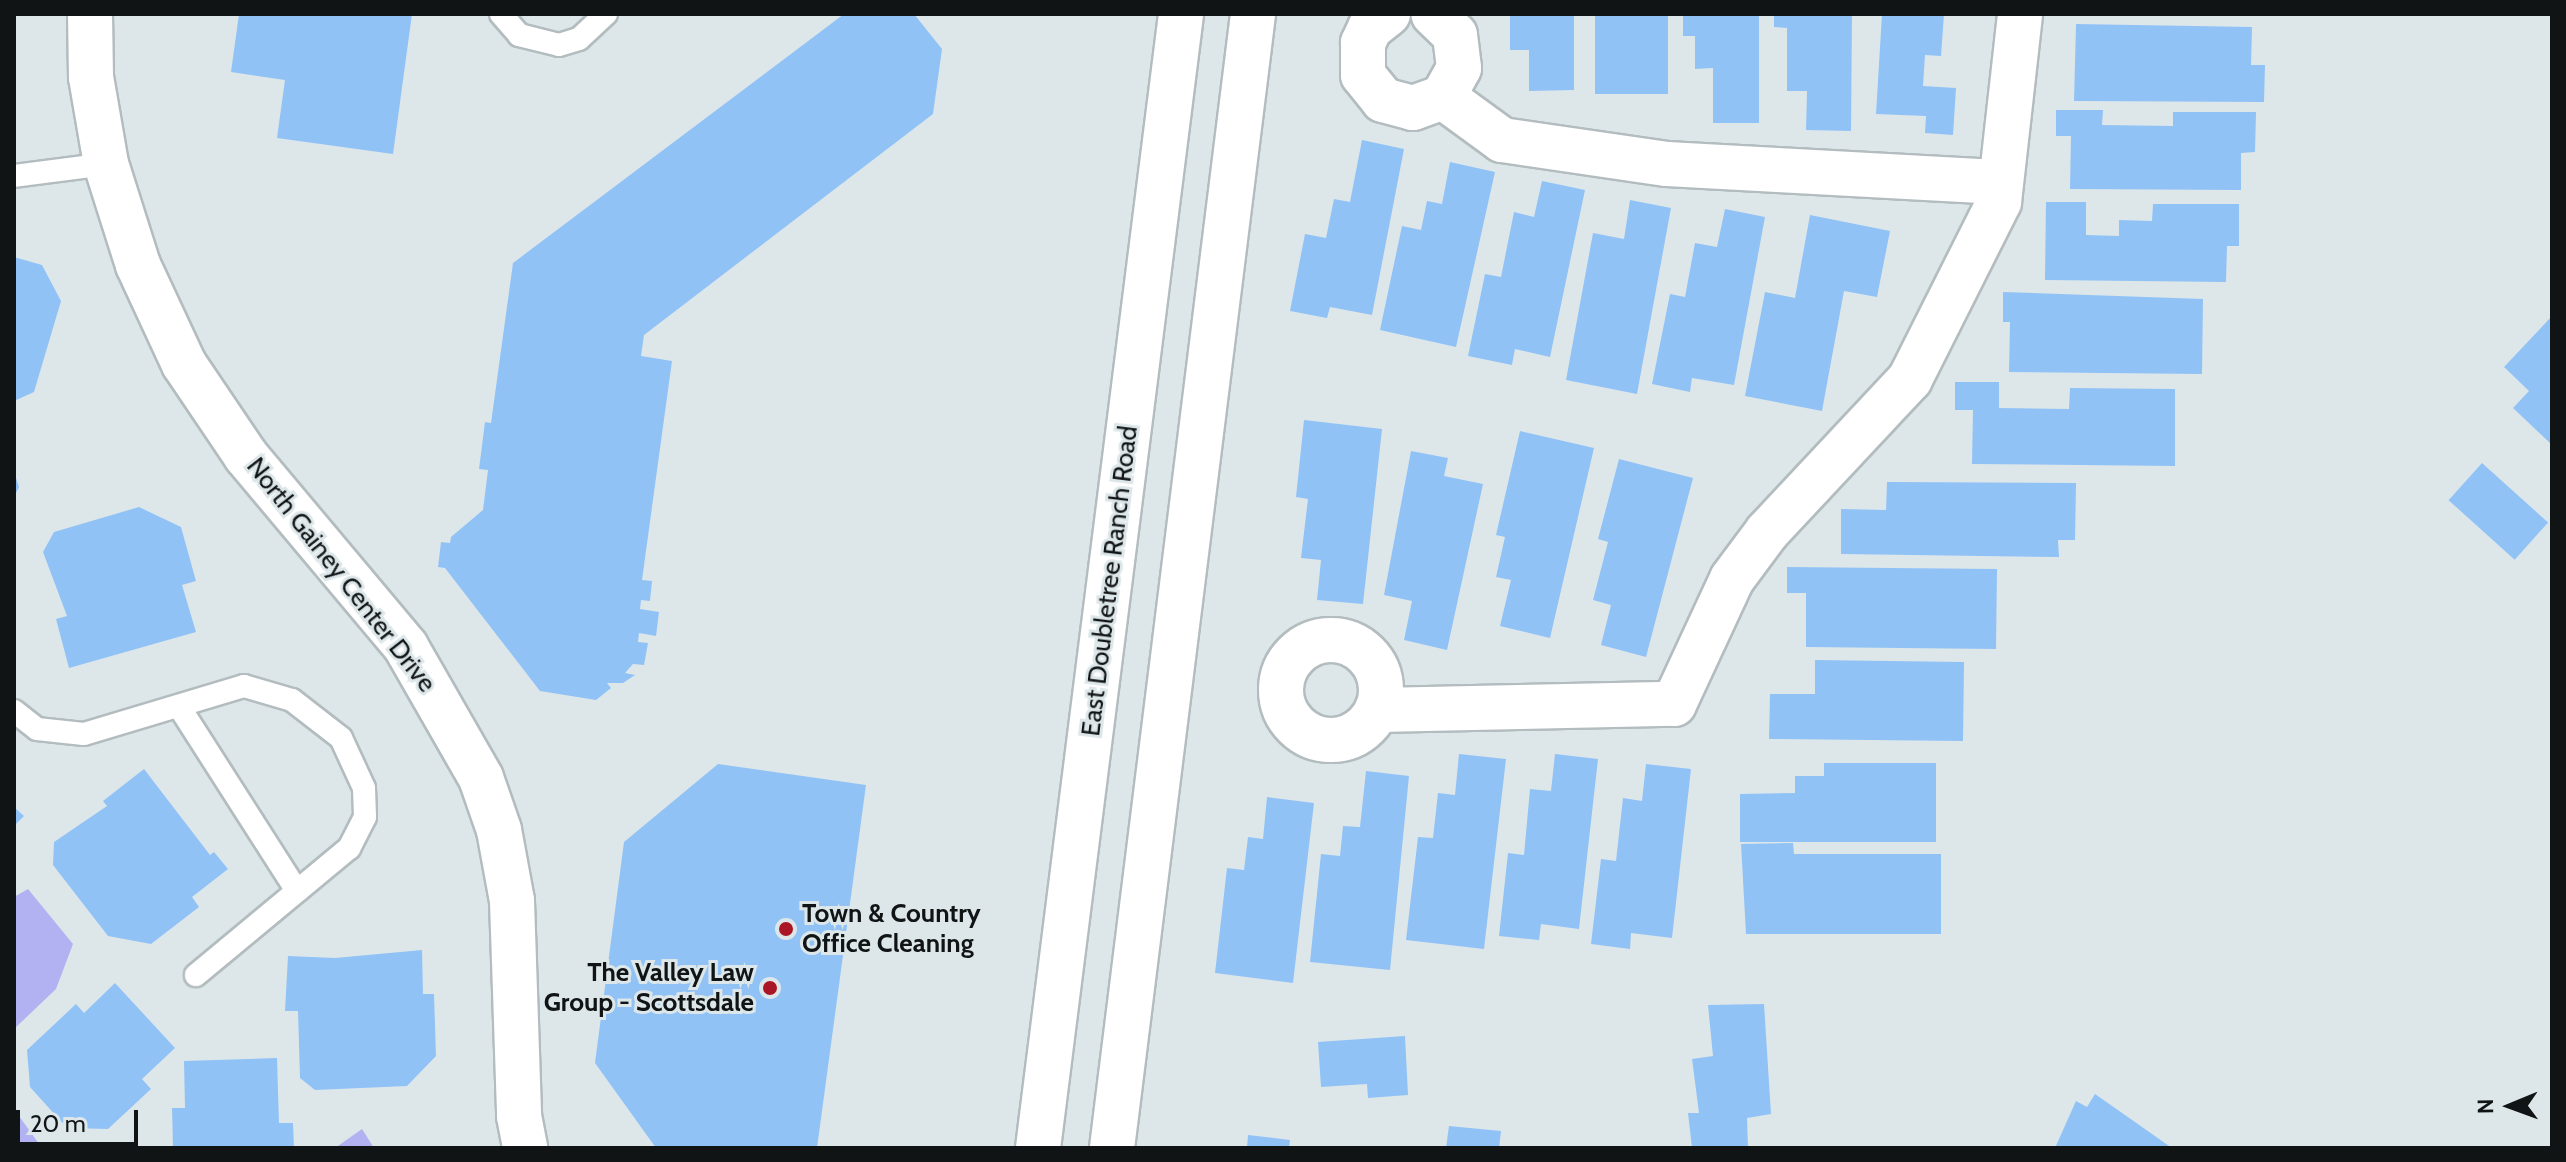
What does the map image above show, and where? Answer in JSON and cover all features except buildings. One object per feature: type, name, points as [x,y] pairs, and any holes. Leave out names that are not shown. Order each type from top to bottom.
[{"type":"street","name":"North Gainey Center Drive","points":[[90,14],[91,77],[106,164],[138,265],[184,364],[246,456],[406,647],[444,705],[481,778],[499,830],[512,901],[519,1116],[525,1148]]},
{"type":"street","name":"East Doubletree Ranch Road","points":[[1038,1148],[1181,14]]},
{"type":"street","points":[[1112,1148],[1253,14]]},
{"type":"street","points":[[1388,14],[1370,28],[1363,43],[1363,75],[1370,89],[1397,107],[1429,105],[1443,97],[1457,76],[1460,51],[1455,35],[1433,14]]},
{"type":"street","points":[[1377,710],[1674,704],[1732,579],[1767,532],[1910,379],[1999,202],[2020,14]]},
{"type":"street","points":[[1443,97],[1502,140],[1667,164],[2001,182]]},
{"type":"lane","points":[[501,14],[519,35],[559,45],[579,39],[606,14]]},
{"type":"lane","points":[[14,176],[106,164]]},
{"type":"lane","points":[[14,711],[37,729],[84,734],[180,708],[244,686],[292,700],[341,738],[364,788],[365,817],[349,848],[196,975]]},
{"type":"lane","points":[[180,708],[297,891]]},
{"type":"water","points":[[28,889],[73,944],[56,989],[14,1029],[14,897]]},
{"type":"water","points":[[14,1109],[42,1148],[14,1148]]},
{"type":"water","points":[[362,1129],[374,1148],[335,1148]]},
{"type":"place","name":"Town & Country Office Cleaning","points":[[786,929]]},
{"type":"place","name":"The Valley Law Group - Scottsdale","points":[[770,988]]}]
